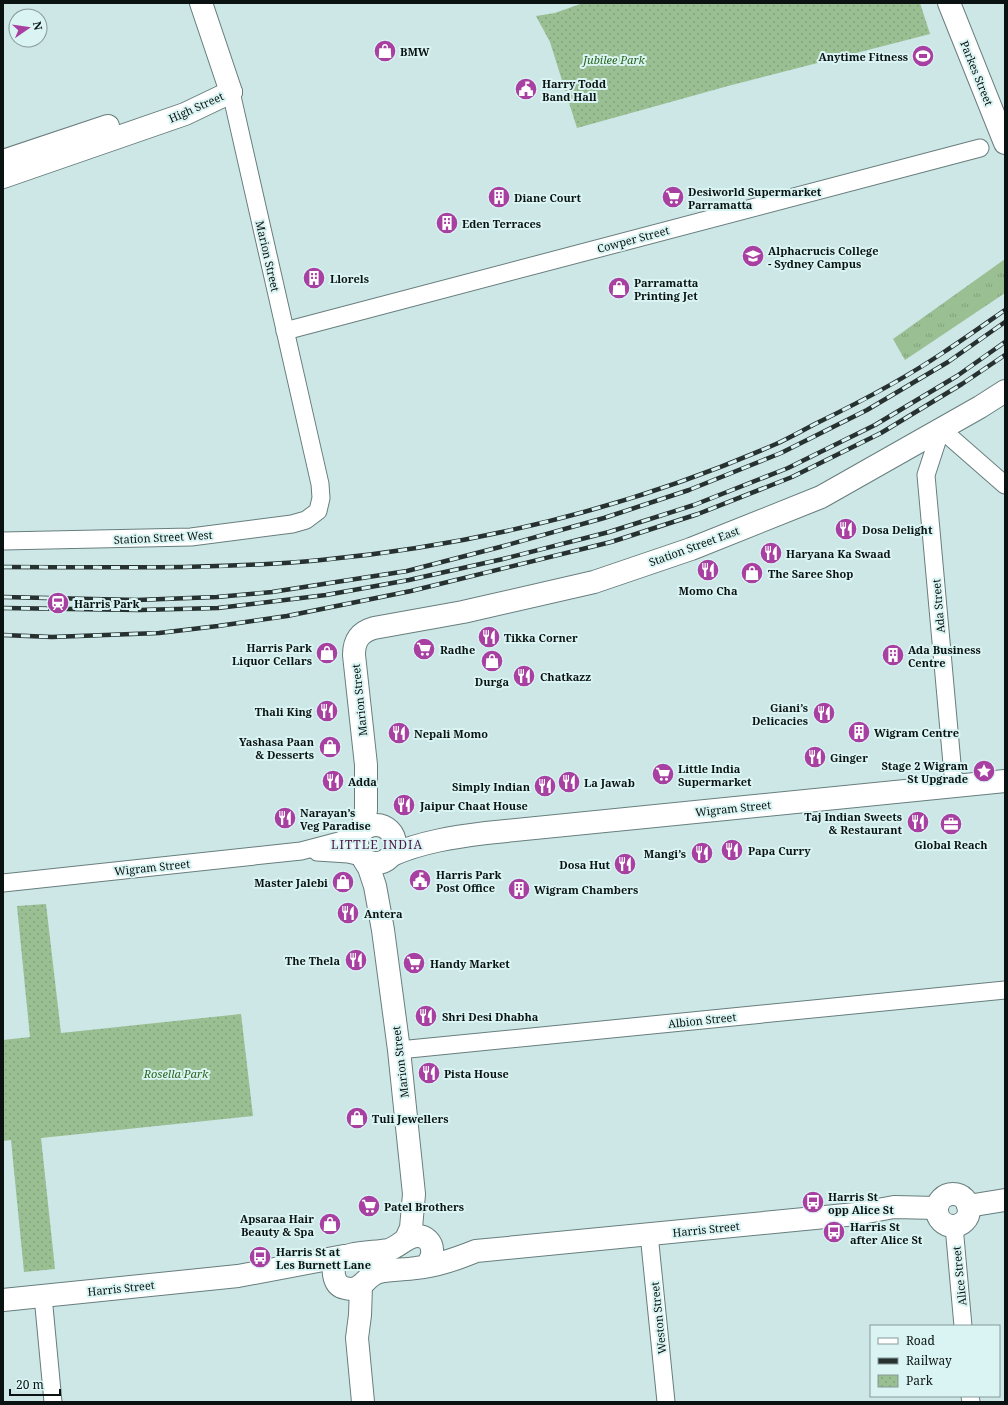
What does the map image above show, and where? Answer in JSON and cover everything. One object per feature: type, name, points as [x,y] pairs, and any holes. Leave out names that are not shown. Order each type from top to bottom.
[{"type":"street","name":"Marion Street","points":[[201,3],[231,92],[320,484],[321,498],[318,511]]},
{"type":"street","name":"Parkes Street","points":[[949,3],[1003,132]]},
{"type":"street","name":"High Street","points":[[3,161],[181,101],[231,92]]},
{"type":"street","name":"High Street","points":[[3,177],[185,114],[231,92]]},
{"type":"street","name":"Cowper Street","points":[[285,331],[980,148]]},
{"type":"street","name":"Station Street East","points":[[358,636],[368,629],[463,612],[594,582],[691,549],[821,496],[980,407],[1005,391]]},
{"type":"street","points":[[941,429],[1005,486]]},
{"type":"street","name":"Ada Street","points":[[941,429],[926,475],[954,786]]},
{"type":"street","name":"Station Street West","points":[[3,541],[102,540],[208,536],[299,522],[313,516],[318,511]]},
{"type":"street","name":"Marion Street","points":[[358,636],[354,648],[354,655],[366,765],[366,810],[374,830],[357,839],[356,845],[358,852],[376,858],[369,868],[375,886],[383,930],[399,1050],[414,1194],[420,1214],[420,1240],[432,1246],[431,1260],[426,1266]]},
{"type":"street","name":"Wigram Street","points":[[3,883],[301,851],[374,830],[407,835],[461,836],[1005,781]]},
{"type":"street","points":[[374,830],[394,838],[395,844],[395,849],[376,858]]},
{"type":"street","name":"Wigram Street","points":[[301,851],[339,853],[376,858],[409,848],[461,836]]},
{"type":"street","name":"Albion Street","points":[[399,1050],[1005,990]]},
{"type":"street","points":[[949,1194],[954,1194],[963,1198],[968,1206],[968,1211],[965,1219],[958,1225],[954,1226],[943,1222],[937,1214],[937,1208],[941,1199],[949,1194]]},
{"type":"street","points":[[968,1206],[1005,1200]]},
{"type":"street","name":"Harris Street","points":[[238,1276],[309,1276],[336,1281],[341,1287],[351,1289],[361,1286],[367,1278],[378,1272],[417,1268],[451,1262],[476,1252],[856,1214],[894,1207],[937,1208]]},
{"type":"street","name":"Alice Street","points":[[954,1226],[964,1325]]},
{"type":"street","name":"Weston Street","points":[[650,1234],[666,1402]]},
{"type":"street","name":"Harris Street","points":[[3,1300],[238,1276],[344,1256],[392,1249],[420,1240],[476,1252]]},
{"type":"street","points":[[344,1256],[335,1263],[334,1268],[336,1281],[357,1338]]},
{"type":"street","points":[[361,1286],[360,1315],[357,1338],[363,1402]]},
{"type":"street","points":[[43,1296],[53,1402]]},
{"type":"green space","name":"Jubilee Park","points":[[583,3],[920,3],[930,34],[728,86],[577,128],[550,42],[536,16],[555,13]]},
{"type":"green space","points":[[1005,259],[1005,293],[905,360],[893,339]]},
{"type":"green space","name":"Rosella Park","points":[[46,904],[61,1033],[241,1014],[253,1116],[41,1138],[55,1269],[24,1272],[11,1140],[3,1141],[3,1040],[30,1037],[17,906]]},
{"type":"railway","points":[[3,567],[202,567],[321,560],[438,544],[553,520],[666,487],[776,444],[851,406],[929,362],[1005,310]]},
{"type":"railway","points":[[3,597],[137,600],[217,597],[272,592],[407,571],[500,547],[604,518],[689,490],[781,453],[867,410],[948,362],[1005,322]]},
{"type":"railway","points":[[3,608],[139,610],[218,608],[326,595],[409,580],[503,559],[609,532],[694,505],[788,468],[875,425],[957,376],[1005,342]]},
{"type":"railway","points":[[3,635],[52,637],[159,633],[287,616],[411,591],[611,542],[698,514],[792,477],[881,433],[962,384],[1005,355]]},
{"type":"place","name":"BMW","points":[[385,51]]},
{"type":"place","name":"Anytime Fitness","points":[[923,56]]},
{"type":"place","name":"Harry Todd Band Hall","points":[[526,89]]},
{"type":"place","name":"Diane Court","points":[[499,197]]},
{"type":"place","name":"Desiworld Supermarket Parramatta","points":[[673,197]]},
{"type":"place","name":"Eden Terraces","points":[[447,223]]},
{"type":"place","name":"Alphacrucis College - Sydney Campus","points":[[753,256]]},
{"type":"place","name":"Llorels","points":[[314,278]]},
{"type":"place","name":"Parramatta Printing Jet","points":[[619,288]]},
{"type":"place","name":"Dosa Delight","points":[[846,529]]},
{"type":"place","name":"Haryana Ka Swaad","points":[[771,553]]},
{"type":"place","name":"Momo Cha","points":[[708,570]]},
{"type":"place","name":"The Saree Shop","points":[[752,573]]},
{"type":"place","name":"Harris Park","points":[[58,603]]},
{"type":"place","name":"Tikka Corner","points":[[489,637]]},
{"type":"place","name":"Radhe","points":[[424,649]]},
{"type":"place","name":"Harris Park Liquor Cellars","points":[[327,653]]},
{"type":"place","name":"Ada Business Centre","points":[[893,655]]},
{"type":"place","name":"Durga","points":[[492,661]]},
{"type":"place","name":"Chatkazz","points":[[524,676]]},
{"type":"place","name":"Thali King","points":[[327,711]]},
{"type":"place","name":"Giani’s Delicacies","points":[[824,713]]},
{"type":"place","name":"Wigram Centre","points":[[859,732]]},
{"type":"place","name":"Nepali Momo","points":[[399,733]]},
{"type":"place","name":"Yashasa Paan & Desserts","points":[[330,747]]},
{"type":"place","name":"Ginger","points":[[815,757]]},
{"type":"place","name":"Stage 2 Wigram St Upgrade","points":[[984,771]]},
{"type":"place","name":"Little India Supermarket","points":[[663,774]]},
{"type":"place","name":"Adda","points":[[333,781]]},
{"type":"place","name":"La Jawab","points":[[569,782]]},
{"type":"place","name":"Simply Indian","points":[[545,786]]},
{"type":"place","name":"Jaipur Chaat House","points":[[404,805]]},
{"type":"place","name":"Narayan’s Veg Paradise","points":[[285,818]]},
{"type":"place","name":"Taj Indian Sweets & Restaurant","points":[[918,822]]},
{"type":"place","name":"Global Reach","points":[[951,824]]},
{"type":"place","name":"Papa Curry","points":[[732,850]]},
{"type":"place","name":"Mangi’s","points":[[702,853]]},
{"type":"place","name":"Dosa Hut","points":[[625,864]]},
{"type":"place","name":"Harris Park Post Office","points":[[420,880]]},
{"type":"place","name":"Master Jalebi","points":[[343,882]]},
{"type":"place","name":"Wigram Chambers","points":[[519,889]]},
{"type":"place","name":"Antera","points":[[348,913]]},
{"type":"place","name":"The Thela","points":[[356,960]]},
{"type":"place","name":"Handy Market","points":[[414,963]]},
{"type":"place","name":"Shri Desi Dhabha","points":[[426,1016]]},
{"type":"place","name":"Pista House","points":[[429,1073]]},
{"type":"place","name":"Tuli Jewellers","points":[[357,1118]]},
{"type":"place","name":"Harris St opp Alice St","points":[[813,1202]]},
{"type":"place","name":"Patel Brothers","points":[[369,1206]]},
{"type":"place","name":"Apsaraa Hair Beauty & Spa","points":[[330,1224]]},
{"type":"place","name":"Harris St after Alice St","points":[[834,1232]]},
{"type":"place","name":"Harris St at Les Burnett Lane","points":[[260,1257]]},
{"type":"district","name":"LITTLE INDIA","points":[[377,844]]}]
